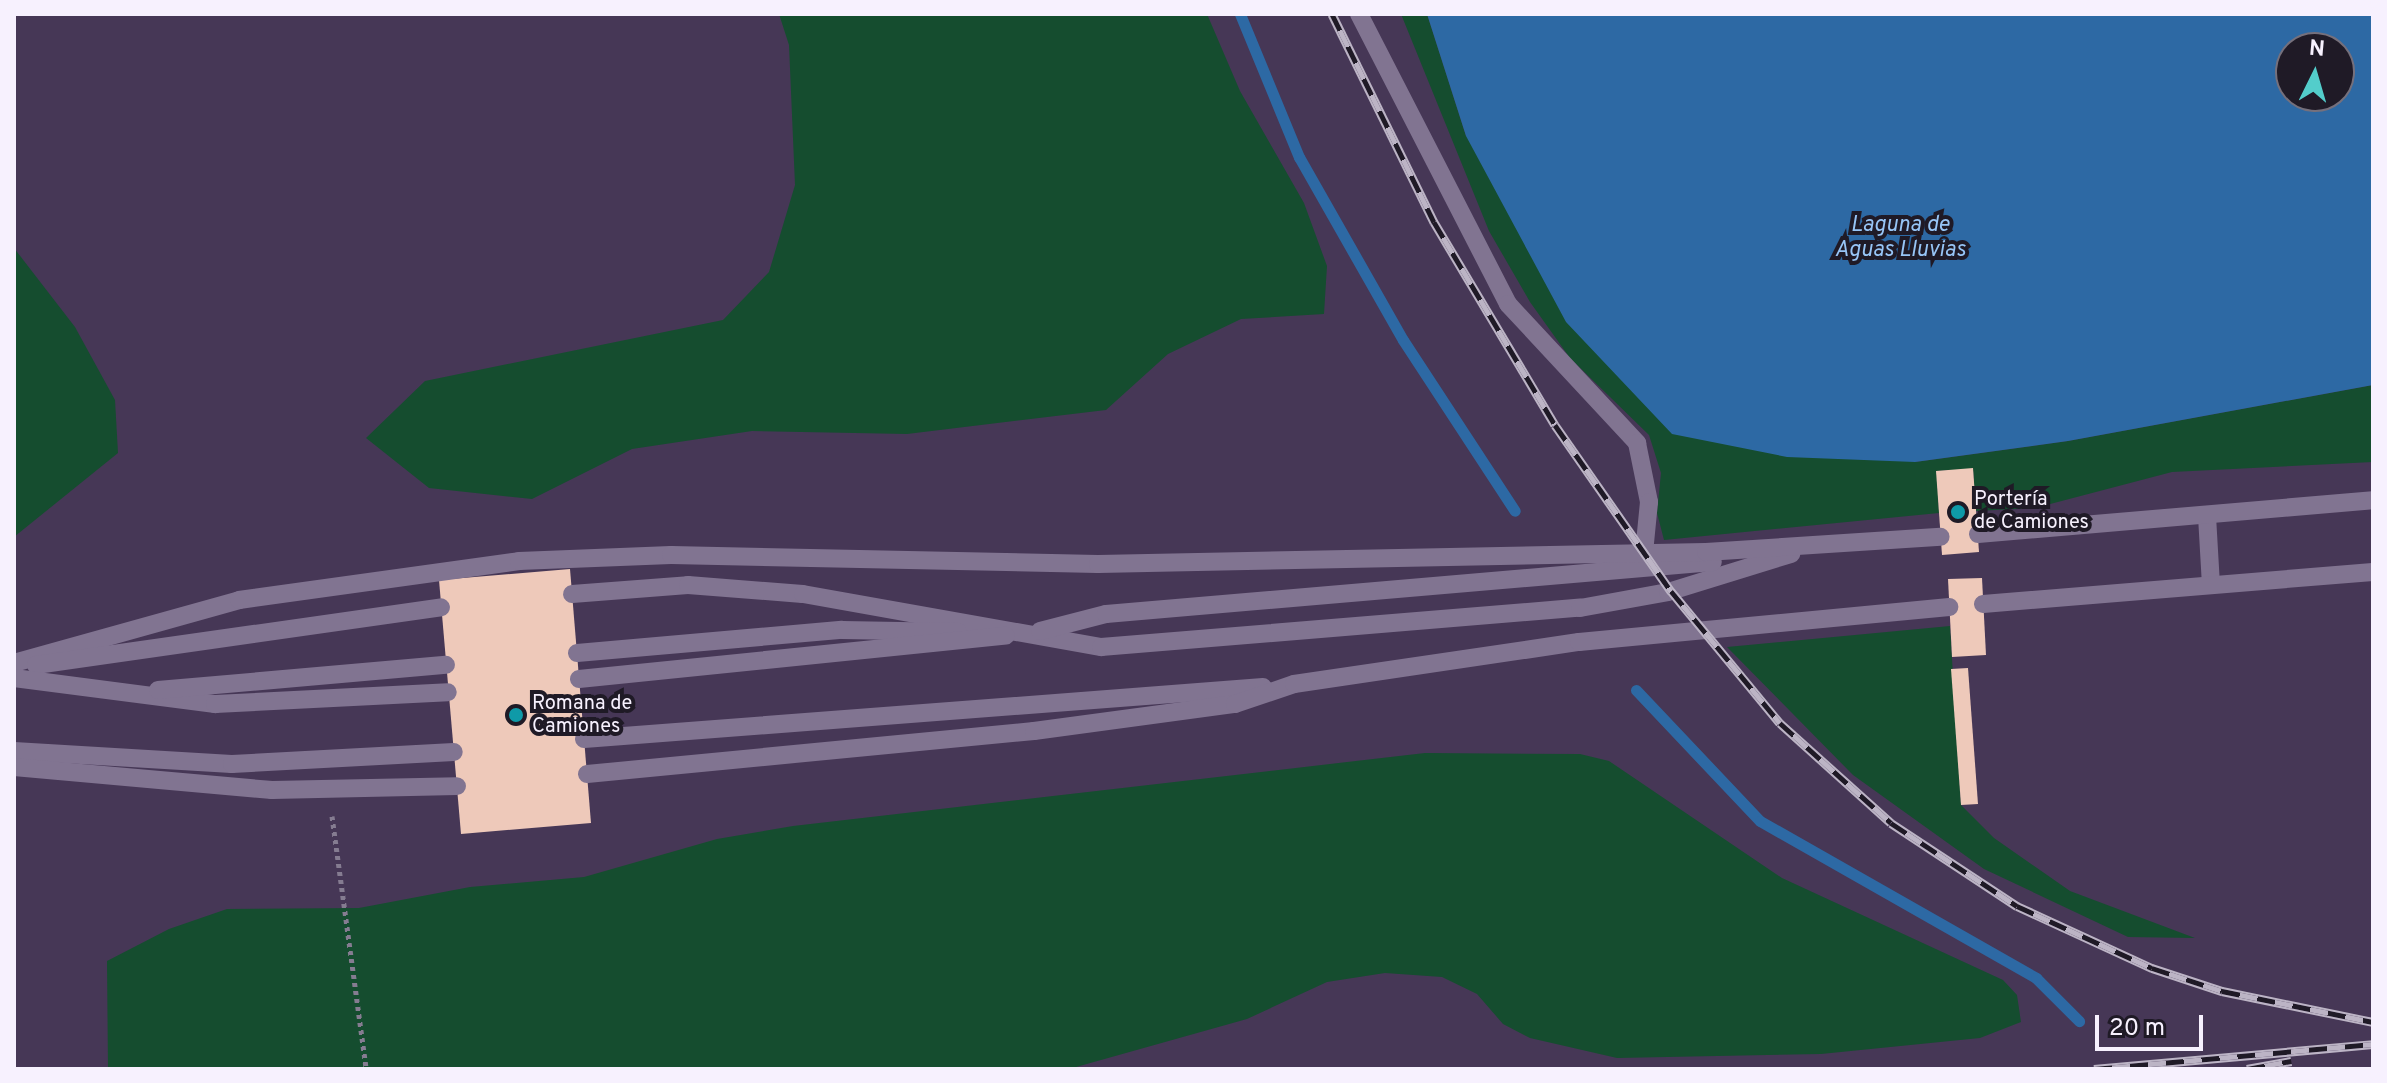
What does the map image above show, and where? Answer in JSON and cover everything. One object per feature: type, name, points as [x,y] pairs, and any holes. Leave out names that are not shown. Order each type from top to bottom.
[{"type":"lane","points":[[1359,14],[1508,304],[1637,443],[1649,502],[1644,553]]},
{"type":"lane","points":[[1978,534],[2373,500]]},
{"type":"lane","points":[[2207,516],[2211,585]]},
{"type":"lane","points":[[14,666],[239,600],[519,561],[671,555],[1098,564],[1644,553],[1815,547],[1941,537]]},
{"type":"lane","points":[[572,594],[746,588],[1032,633],[1101,647],[1580,608],[1668,592],[1815,547]]},
{"type":"lane","points":[[579,679],[1032,633],[1106,614],[1665,568],[1815,547]]},
{"type":"lane","points":[[1983,604],[2373,572]]},
{"type":"lane","points":[[14,666],[441,607]]},
{"type":"lane","points":[[584,739],[1294,684],[1594,640],[1949,607]]},
{"type":"lane","points":[[577,653],[842,630],[1032,633]]},
{"type":"lane","points":[[128,693],[446,665]]},
{"type":"lane","points":[[14,678],[266,706],[448,692]]},
{"type":"lane","points":[[587,774],[1049,730],[1235,704],[1294,684]]},
{"type":"lane","points":[[14,751],[232,764],[454,752]]},
{"type":"lane","points":[[14,767],[193,786],[329,791],[457,786]]},
{"type":"path","points":[[329,791],[366,1069]]},
{"type":"shaded area","points":[[14,14],[2373,14],[2373,1069],[14,1069]]},
{"type":"green space","points":[[779,14],[1207,14],[1240,91],[1304,203],[1327,266],[1324,314],[1241,319],[1168,354],[1106,410],[907,434],[752,431],[632,449],[532,499],[429,488],[366,438],[425,381],[723,320],[769,272],[795,185],[789,45]]},
{"type":"green space","points":[[1401,14],[1427,14],[1466,136],[1915,462],[2068,441],[2373,385],[2373,462],[2172,472],[2035,508],[1976,511],[1973,469],[1937,471],[1939,513],[1664,540],[1657,513],[1661,473],[1649,435],[1570,358],[1530,302],[1489,231]]},
{"type":"green space","points":[[14,248],[75,327],[115,400],[118,453],[14,537]]},
{"type":"green space","points":[[1950,626],[1961,805],[1994,838],[2070,891],[2195,938],[2128,937],[1984,869],[1853,775],[1727,647]]},
{"type":"green space","points":[[1425,753],[1580,754],[1609,761],[1782,878],[2003,980],[2017,995],[2021,1022],[1980,1038],[1821,1054],[1617,1058],[1530,1038],[1503,1024],[1477,994],[1442,977],[1385,973],[1327,982],[1247,1019],[1069,1069],[108,1069],[107,961],[169,929],[227,909],[359,908],[470,887],[584,877],[717,839],[793,826]]},
{"type":"water","name":"Laguna de Aguas Lluvias","points":[[1427,14],[2373,14],[2373,385],[2068,441],[1915,462],[1787,457],[1672,434],[1566,322],[1466,136]]},
{"type":"building","name":"Portería de Camiones","points":[[1973,468],[1979,552],[1942,555],[1936,471]]},
{"type":"building","name":"Romana de Camiones","points":[[570,569],[591,823],[461,834],[439,580]]},
{"type":"building","name":"Portería de Camiones","points":[[1982,578],[1986,655],[1952,657],[1948,579]]},
{"type":"building","points":[[1968,668],[1978,804],[1961,805],[1951,669]]},
{"type":"waterway","points":[[1240,14],[1299,157],[1403,340],[1515,511]]},
{"type":"waterway","points":[[1636,690],[1760,821],[2036,978],[2079,1021]]},
{"type":"railway","points":[[1332,14],[1434,222],[1555,425],[1671,591],[1780,723],[1891,823],[2017,906],[2152,968],[2222,991],[2373,1022]]},
{"type":"railway","points":[[2094,1069],[2373,1044]]},
{"type":"railway","points":[[2247,1069],[2291,1061]]},
{"type":"place","name":"Portería de Camiones","points":[[1958,512]]},
{"type":"place","name":"Romana de Camiones","points":[[516,715]]}]
